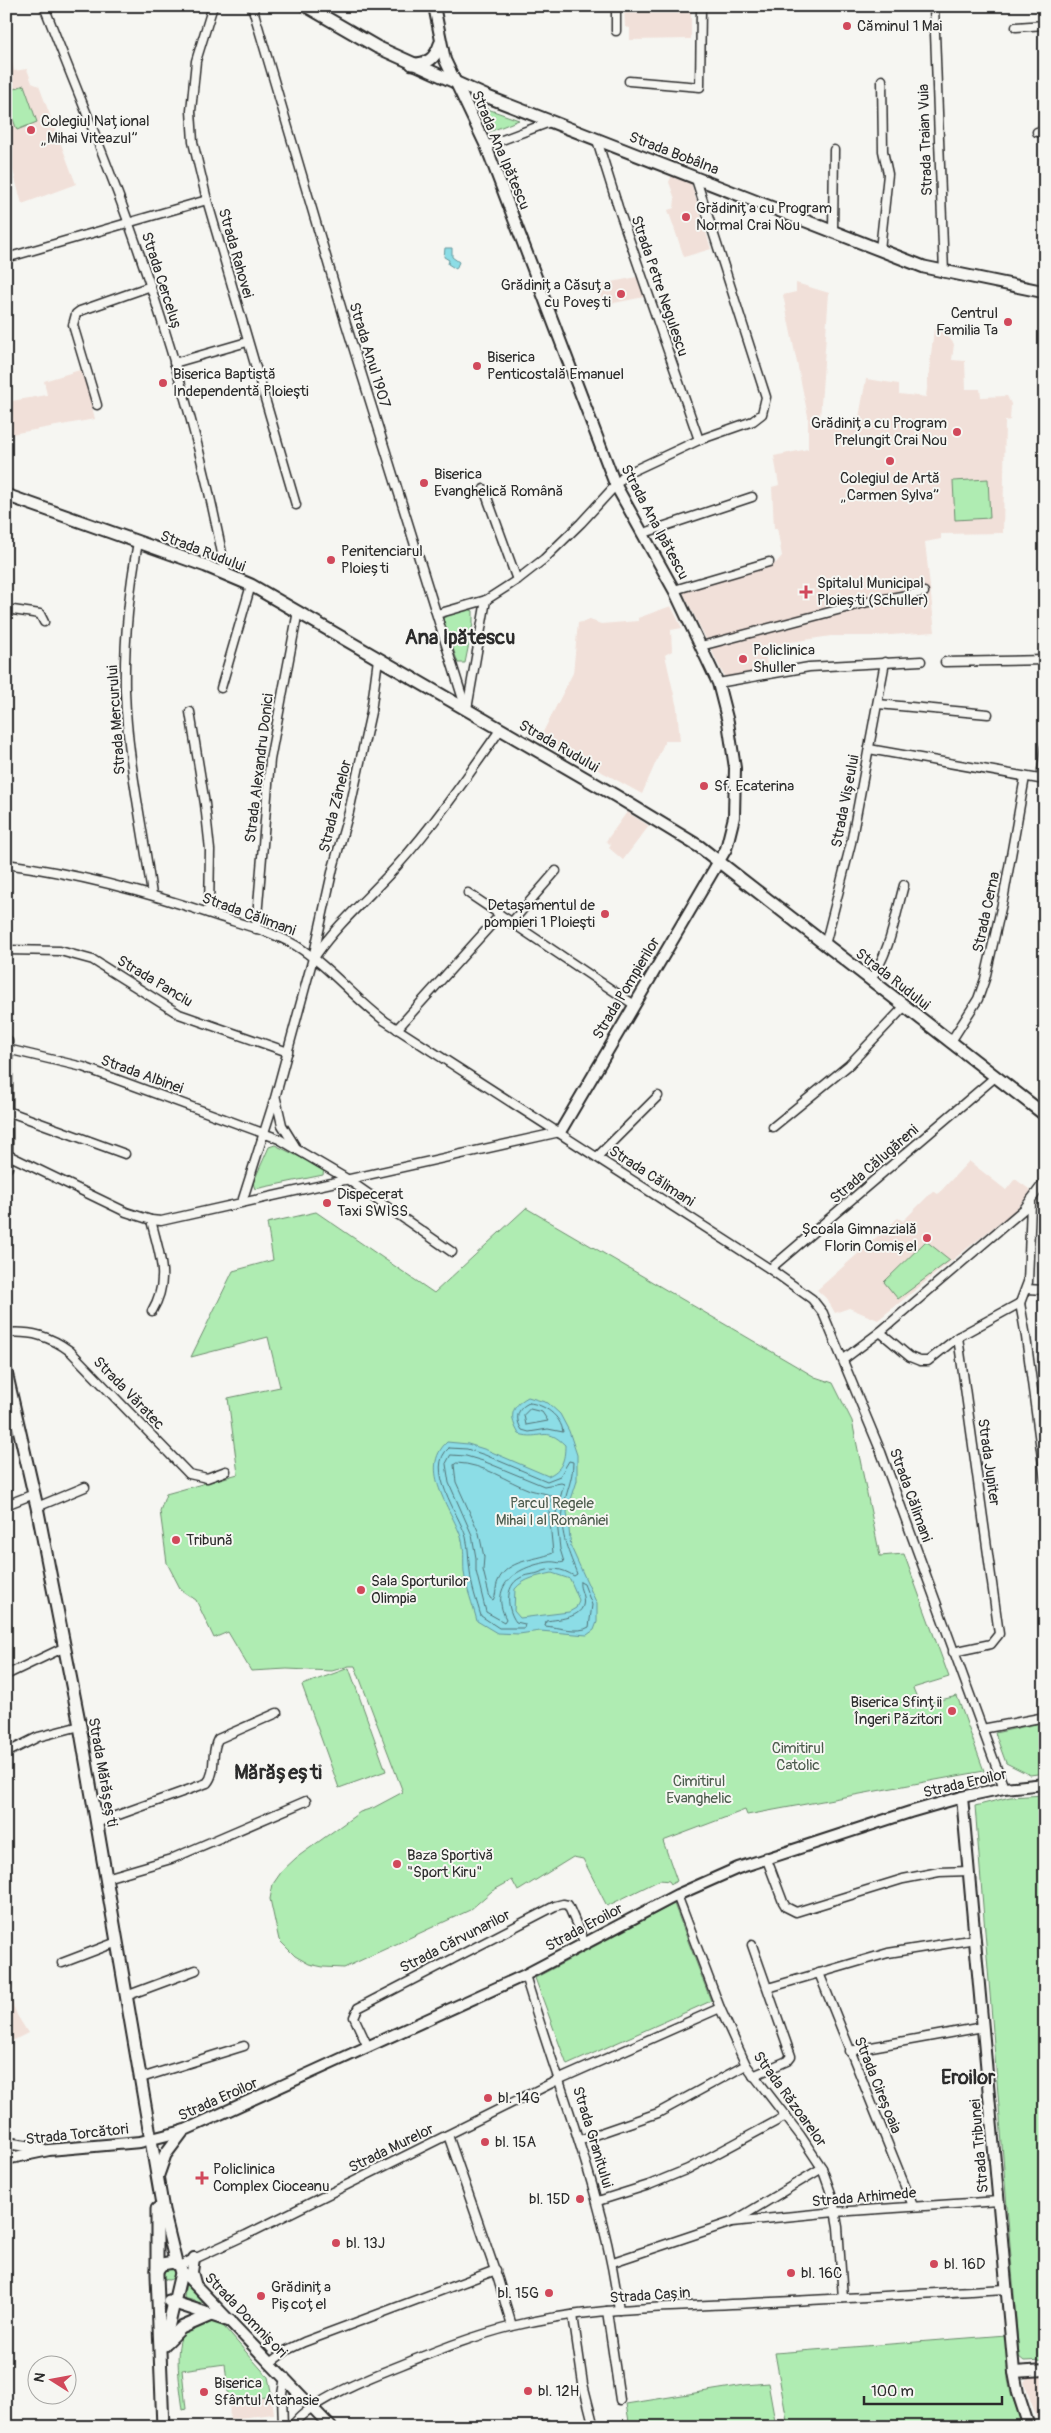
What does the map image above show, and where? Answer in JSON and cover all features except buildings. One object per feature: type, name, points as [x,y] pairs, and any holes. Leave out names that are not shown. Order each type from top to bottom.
[{"type":"main road","name":"Strada Bobâlna","points":[[306,6],[360,39],[455,83],[550,122],[695,176],[880,250],[944,273],[1045,292]]},
{"type":"main road","points":[[412,64],[423,64],[430,61],[436,54],[440,44]]},
{"type":"main road","name":"Strada Rudului","points":[[6,495],[226,574],[251,586],[298,611],[466,711],[643,812],[720,861],[994,1078],[1045,1115]]},
{"type":"main road","points":[[6,1041],[6,1166]]},
{"type":"main road","name":"Strada Mărășești","points":[[6,1372],[37,1507],[65,1647],[157,2178],[179,2270],[175,2303],[160,2360]]},
{"type":"main road","points":[[157,2178],[166,2155],[183,2131]]},
{"type":"main road","name":"Strada Mărășești","points":[[157,2178],[158,2296],[163,2427]]},
{"type":"main road","points":[[165,2262],[179,2270],[175,2286],[164,2286],[158,2275],[165,2262]]},
{"type":"main road","points":[[158,2296],[230,2321]]},
{"type":"main road","points":[[164,2345],[173,2333],[211,2315]]},
{"type":"street","name":"Strada Cerceluș","points":[[44,6],[129,224],[150,286],[174,363],[213,505],[226,574]]},
{"type":"street","name":"Strada Rahovei","points":[[213,6],[196,61],[191,111],[193,142],[207,200],[247,342],[296,505]]},
{"type":"street","name":"Strada Anul 1907","points":[[252,6],[343,314],[466,711]]},
{"type":"street","name":"Strada Ana Ipătescu","points":[[434,6],[440,44],[455,83],[486,146],[615,484],[644,533],[674,590],[718,683],[732,745],[736,792],[730,835],[720,861]]},
{"type":"street","points":[[616,6],[616,32]]},
{"type":"street","points":[[629,81],[700,87],[701,6]]},
{"type":"street","name":"Strada Traian Vuia","points":[[934,6],[944,273]]},
{"type":"street","points":[[1016,27],[1045,25]]},
{"type":"street","points":[[880,250],[888,174],[883,151],[882,80]]},
{"type":"street","points":[[486,146],[550,122]]},
{"type":"street","name":"Strada Petre Negulescu","points":[[597,140],[618,208],[699,440]]},
{"type":"street","points":[[834,150],[834,231]]},
{"type":"street","points":[[437,614],[486,600],[517,580],[544,559],[587,517],[626,474],[699,440],[753,421],[765,409],[766,397],[695,176]]},
{"type":"street","points":[[6,258],[207,200]]},
{"type":"street","points":[[97,405],[73,325],[73,319],[80,311],[150,286]]},
{"type":"street","points":[[174,363],[247,342]]},
{"type":"street","points":[[484,489],[517,580]]},
{"type":"street","points":[[644,533],[752,497]]},
{"type":"street","name":"Strada Mercurului","points":[[138,542],[127,610],[125,691],[132,764],[152,895]]},
{"type":"street","points":[[674,590],[769,562]]},
{"type":"street","points":[[221,688],[251,586]]},
{"type":"street","points":[[701,646],[868,602],[924,592]]},
{"type":"street","points":[[466,711],[486,600]]},
{"type":"street","points":[[6,609],[40,614],[44,622]]},
{"type":"street","name":"Strada Alexandru Donici","points":[[256,929],[270,760],[298,611]]},
{"type":"street","name":"Strada Zânelor","points":[[314,958],[333,868],[351,803],[371,712],[378,659]]},
{"type":"street","points":[[945,662],[1045,660]]},
{"type":"street","points":[[718,683],[809,667],[920,661]]},
{"type":"street","name":"Strada Vișeului","points":[[826,945],[851,843],[885,662]]},
{"type":"street","points":[[878,704],[988,714]]},
{"type":"street","points":[[190,712],[205,804],[210,850],[209,913]]},
{"type":"street","points":[[242,1202],[265,1133],[314,958],[332,932],[396,868],[424,834],[500,730]]},
{"type":"street","points":[[869,749],[1043,780],[1045,747]]},
{"type":"street","name":"Strada Cerna","points":[[950,1043],[978,999],[985,979],[1004,895],[1025,777]]},
{"type":"street","name":"Strada Pompierilor","points":[[560,1132],[633,1004],[720,861]]},
{"type":"street","name":"Strada Călimani","points":[[6,864],[72,874],[152,895],[281,938],[314,958],[358,1000],[397,1029],[598,1156],[770,1269],[818,1305],[844,1359],[880,1452],[1004,1788]]},
{"type":"street","points":[[511,923],[556,871]]},
{"type":"street","points":[[870,980],[878,970],[885,952],[904,885]]},
{"type":"street","points":[[468,893],[633,1004]]},
{"type":"street","points":[[397,1029],[500,915]]},
{"type":"street","name":"Strada Panciu","points":[[6,950],[60,951],[93,960],[179,1014],[288,1052]]},
{"type":"street","points":[[773,1127],[849,1064],[904,1007]]},
{"type":"street","name":"Strada Albinei","points":[[7,1049],[83,1067],[265,1133],[296,1148],[347,1179],[452,1252]]},
{"type":"street","name":"Strada Călugăreni","points":[[770,1269],[994,1078]]},
{"type":"street","points":[[598,1156],[658,1096]]},
{"type":"street","points":[[275,1098],[282,1125],[296,1148]]},
{"type":"street","points":[[7,1111],[125,1154]]},
{"type":"street","points":[[6,1154],[126,1212],[151,1220],[161,1220],[560,1132]]},
{"type":"street","points":[[844,1359],[880,1332],[1031,1203],[1045,1181]]},
{"type":"street","points":[[1031,1203],[1026,1289],[1020,1303],[1045,1480]]},
{"type":"street","points":[[151,1220],[163,1276],[162,1289],[152,1311]]},
{"type":"street","points":[[1026,1289],[1045,1290]]},
{"type":"street","points":[[880,1332],[910,1356],[920,1361],[933,1358],[958,1338],[1020,1303]]},
{"type":"street","name":"Strada Văratec","points":[[6,1334],[38,1334],[50,1338],[70,1351],[189,1474],[207,1478],[226,1471]]},
{"type":"street","name":"Strada Jupiter","points":[[953,1652],[991,1644],[999,1634],[958,1338]]},
{"type":"street","points":[[37,1507],[85,1487]]},
{"type":"street","points":[[6,1505],[34,1494]]},
{"type":"street","points":[[6,1675],[65,1647]]},
{"type":"street","points":[[96,1823],[207,1783],[212,1775],[213,1752],[218,1740],[277,1713]]},
{"type":"street","points":[[982,1729],[1045,1717]]},
{"type":"street","points":[[6,1753],[38,1737],[80,1726]]},
{"type":"street","name":"Strada Eroilor","points":[[151,2140],[183,2131],[525,1975],[677,1895],[766,1857],[962,1797],[1004,1788],[1045,1784]]},
{"type":"street","name":"Strada Tribunei","points":[[962,1797],[1014,2372],[1018,2393],[1029,2427]]},
{"type":"street","points":[[106,1878],[171,1859],[306,1800]]},
{"type":"street","points":[[766,1857],[783,1902],[786,1907],[796,1912],[922,1874],[969,1871]]},
{"type":"street","name":"Strada Răzoarelor","points":[[677,1895],[720,2008],[746,2065],[786,2116],[822,2168],[835,2212],[842,2298]]},
{"type":"street","name":"Strada Cărvunarilor","points":[[368,2047],[354,2017],[358,2008],[555,1906],[560,1904],[568,1905],[585,1944]]},
{"type":"street","points":[[768,1988],[888,1953],[976,1939]]},
{"type":"street","points":[[62,1962],[116,1942]]},
{"type":"street","points":[[752,1945],[791,2056],[787,2061],[753,2076]]},
{"type":"street","points":[[126,1996],[196,1970]]},
{"type":"street","name":"Strada Cireșoaia","points":[[819,1973],[913,2206]]},
{"type":"street","name":"Strada Granitului","points":[[525,1975],[580,2140],[598,2201],[613,2262],[619,2310]]},
{"type":"street","name":"Strada Murelor","points":[[179,2270],[194,2258],[255,2231],[560,2079],[720,2008]]},
{"type":"street","points":[[849,2051],[983,2027]]},
{"type":"street","points":[[141,2078],[244,2046]]},
{"type":"street","points":[[580,2140],[664,2110],[746,2065]]},
{"type":"street","points":[[598,2201],[649,2185],[688,2169],[786,2116]]},
{"type":"street","points":[[448,2135],[496,2270],[512,2326]]},
{"type":"street","name":"Strada Torcători","points":[[6,2158],[49,2150],[151,2140]]},
{"type":"street","points":[[6,2142],[49,2150]]},
{"type":"street","name":"Strada Arhimede","points":[[613,2262],[732,2222],[822,2168]]},
{"type":"street","name":"Strada Arhimede","points":[[732,2222],[835,2212],[999,2201]]},
{"type":"street","points":[[194,2258],[192,2272],[195,2283]]},
{"type":"street","name":"Strada Domnișori","points":[[179,2270],[195,2283],[331,2427]]},
{"type":"street","points":[[271,2362],[287,2350],[304,2342],[496,2270]]},
{"type":"street","name":"Strada Cașin","points":[[292,2427],[301,2416],[314,2407],[364,2380],[424,2356],[512,2326],[574,2315],[619,2310],[1006,2289]]},
{"type":"street","points":[[607,2311],[620,2400]]},
{"type":"street","points":[[574,2315],[584,2384],[594,2427]]},
{"type":"street","points":[[1014,2372],[1045,2370]]},
{"type":"street","points":[[283,2427],[282,2394],[285,2377]]},
{"type":"shaded area","points":[[624,6],[691,6],[691,39],[630,40],[630,28],[625,27]]},
{"type":"shaded area","name":"Colegiul Național „Mihai Viteazul”","points":[[9,48],[14,71],[27,69],[32,83],[39,86],[76,184],[22,204],[6,145],[6,49]]},
{"type":"shaded area","name":"Grădinița cu Program Normal Crai Nou","points":[[672,175],[691,183],[711,249],[684,257],[668,210],[674,208],[675,199],[669,182]]},
{"type":"shaded area","name":"Grădinița Căsuța cu Povești","points":[[637,277],[644,297],[604,305],[596,285]]},
{"type":"shaded area","points":[[796,283],[829,293],[820,418],[858,423],[866,379],[899,384],[899,394],[926,397],[934,329],[943,330],[954,344],[952,360],[965,361],[966,389],[980,389],[981,397],[1007,396],[1011,404],[1010,420],[1005,421],[1003,533],[941,534],[941,539],[925,542],[935,632],[876,636],[831,636],[764,646],[768,672],[726,680],[682,590],[776,563],[782,556],[777,528],[774,529],[772,487],[779,485],[774,456],[808,449],[808,416],[783,295],[796,292]]},
{"type":"shaded area","points":[[83,369],[95,419],[6,435],[6,402],[47,395],[44,381]]},
{"type":"shaded area","points":[[671,606],[682,628],[671,630],[672,651],[665,655],[677,708],[680,741],[665,741],[642,794],[540,738],[573,673],[578,623],[590,620],[601,624],[638,621],[638,618]]},
{"type":"shaded area","points":[[627,812],[649,826],[623,860],[609,848],[611,845],[606,841]]},
{"type":"shaded area","name":"Școala Gimnazială Florin Comișel","points":[[969,1161],[1006,1190],[1015,1179],[1032,1191],[1015,1210],[878,1320],[849,1308],[835,1313],[827,1299],[817,1290],[898,1218],[903,1221],[933,1191],[938,1194]]},
{"type":"shaded area","points":[[10,1997],[17,2015],[28,2033],[6,2044],[6,1999]]},
{"type":"shaded area","points":[[1045,2373],[1045,2427],[1040,2427],[1024,2382],[1031,2374]]},
{"type":"shaded area","points":[[272,2396],[274,2414],[230,2419],[229,2402]]},
{"type":"green space","points":[[24,85],[37,122],[17,130],[6,101],[6,92]]},
{"type":"green space","points":[[479,106],[519,120],[489,132]]},
{"type":"green space","points":[[988,479],[990,518],[955,520],[953,481]]},
{"type":"green space","points":[[468,609],[473,611],[473,624],[465,663],[458,663],[442,616]]},
{"type":"green space","points":[[275,1145],[324,1169],[323,1175],[255,1189],[253,1183],[269,1147]]},
{"type":"green space","name":"Parcul Regele Mihai I al României","points":[[526,1208],[815,1377],[833,1383],[852,1421],[880,1556],[904,1554],[949,1677],[913,1688],[920,1705],[957,1696],[984,1771],[747,1815],[745,1810],[663,1841],[677,1881],[671,1884],[669,1881],[660,1880],[607,1906],[583,1859],[573,1857],[518,1891],[512,1880],[492,1891],[470,1910],[344,1968],[309,1964],[295,1956],[279,1940],[270,1899],[273,1884],[282,1871],[296,1858],[360,1812],[373,1808],[403,1792],[355,1666],[332,1671],[287,1669],[251,1671],[228,1632],[214,1638],[196,1600],[181,1590],[167,1563],[160,1511],[166,1494],[238,1474],[228,1398],[280,1387],[268,1337],[191,1357],[233,1271],[273,1260],[267,1223],[316,1212],[434,1293]]},
{"type":"green space","points":[[926,1241],[950,1260],[898,1299],[884,1282]]},
{"type":"green space","points":[[349,1668],[386,1771],[339,1788],[302,1685]]},
{"type":"green space","points":[[1045,1722],[1045,1773],[1030,1775],[1006,1763],[995,1733]]},
{"type":"green space","points":[[1045,1795],[1045,2360],[1024,2361],[1019,2357],[975,1806],[1010,1797]]},
{"type":"green space","points":[[674,1904],[711,2001],[567,2065],[535,1978]]},
{"type":"green space","points":[[166,2268],[170,2268],[174,2274],[170,2280],[166,2280],[162,2276],[162,2272]]},
{"type":"green space","points":[[186,2281],[204,2302],[184,2298]]},
{"type":"green space","points":[[203,2321],[219,2323],[224,2327],[268,2377],[272,2396],[229,2402],[225,2364],[182,2370],[186,2409],[183,2410],[178,2369],[181,2337],[189,2328]]},
{"type":"green space","points":[[1006,2335],[1008,2379],[1011,2394],[1024,2427],[788,2427],[775,2353]]},
{"type":"green space","points":[[768,2383],[776,2427],[630,2427],[626,2404]]},
{"type":"water","points":[[445,248],[452,248],[452,257],[459,262],[456,269],[448,264],[449,260],[444,257]]},
{"type":"water","points":[[528,1397],[548,1403],[560,1414],[569,1431],[577,1455],[577,1481],[567,1512],[571,1547],[597,1604],[597,1622],[594,1630],[587,1635],[540,1631],[519,1634],[497,1633],[477,1621],[465,1578],[461,1537],[439,1489],[436,1464],[439,1453],[447,1442],[468,1444],[487,1450],[548,1476],[560,1468],[565,1445],[558,1439],[547,1435],[526,1436],[519,1434],[514,1422],[513,1413],[522,1401]],"holes":[[[552,1573],[570,1579],[579,1600],[576,1608],[569,1612],[520,1618],[514,1611],[515,1589],[523,1582]]]},
{"type":"place","name":"Căminul 1 Mai","points":[[847,26]]},
{"type":"place","name":"Colegiul Național „Mihai Viteazul”","points":[[31,130]]},
{"type":"place","name":"Grădinița cu Program Normal Crai Nou","points":[[686,217]]},
{"type":"place","name":"Grădinița Căsuța cu Povești","points":[[621,294]]},
{"type":"place","name":"Centrul Familia Ta","points":[[1008,322]]},
{"type":"place","name":"Biserica Penticostală Emanuel","points":[[477,366]]},
{"type":"place","name":"Biserica Baptistă Independentă Ploieşti","points":[[163,383]]},
{"type":"place","name":"Grădinița cu Program Prelungit Crai Nou","points":[[957,432]]},
{"type":"place","name":"Colegiul de Artă „Carmen Sylva”","points":[[890,461]]},
{"type":"place","name":"Biserica Evanghelică Română","points":[[424,483]]},
{"type":"place","name":"Penitenciarul Ploiești","points":[[331,560]]},
{"type":"place","name":"Spitalul Municipal Ploiești (Schuller)","points":[[806,592]]},
{"type":"place","name":"Policlinica Shuller","points":[[743,659]]},
{"type":"place","name":"Sf. Ecaterina","points":[[704,786]]},
{"type":"place","name":"Detaşamentul de pompieri 1 Ploieşti","points":[[605,914]]},
{"type":"place","name":"Dispecerat Taxi SWISS","points":[[327,1203]]},
{"type":"place","name":"Școala Gimnazială Florin Comișel","points":[[927,1238]]},
{"type":"place","name":"Tribună","points":[[176,1540]]},
{"type":"place","name":"Sala Sporturilor Olimpia","points":[[361,1590]]},
{"type":"place","name":"Biserica Sfinții Îngeri Păzitori","points":[[952,1711]]},
{"type":"place","name":"Baza Sportivă \"Sport Kiru\"","points":[[397,1864]]},
{"type":"place","name":"bl. 14G","points":[[488,2098]]},
{"type":"place","name":"bl. 15A","points":[[485,2142]]},
{"type":"place","name":"Policlinica Complex Cioceanu","points":[[202,2178]]},
{"type":"place","name":"bl. 15D","points":[[580,2199]]},
{"type":"place","name":"bl. 13J","points":[[336,2243]]},
{"type":"place","name":"bl. 16D","points":[[934,2264]]},
{"type":"place","name":"bl. 16C","points":[[791,2273]]},
{"type":"place","name":"bl. 15G","points":[[549,2293]]},
{"type":"place","name":"Grădinița Pișcoțel","points":[[261,2296]]},
{"type":"place","name":"bl. 12H","points":[[528,2391]]},
{"type":"place","name":"Biserica Sfântul Atanasie","points":[[204,2392]]},
{"type":"district","name":"Ana Ipătescu","points":[[460,637]]},
{"type":"district","name":"Mărășești","points":[[278,1772]]},
{"type":"district","name":"Eroilor","points":[[968,2077]]},
{"type":"park label","name":"Cimitirul Catolic","points":[[798,1756]]},
{"type":"park label","name":"Cimitirul Evanghelic","points":[[699,1790]]}]
